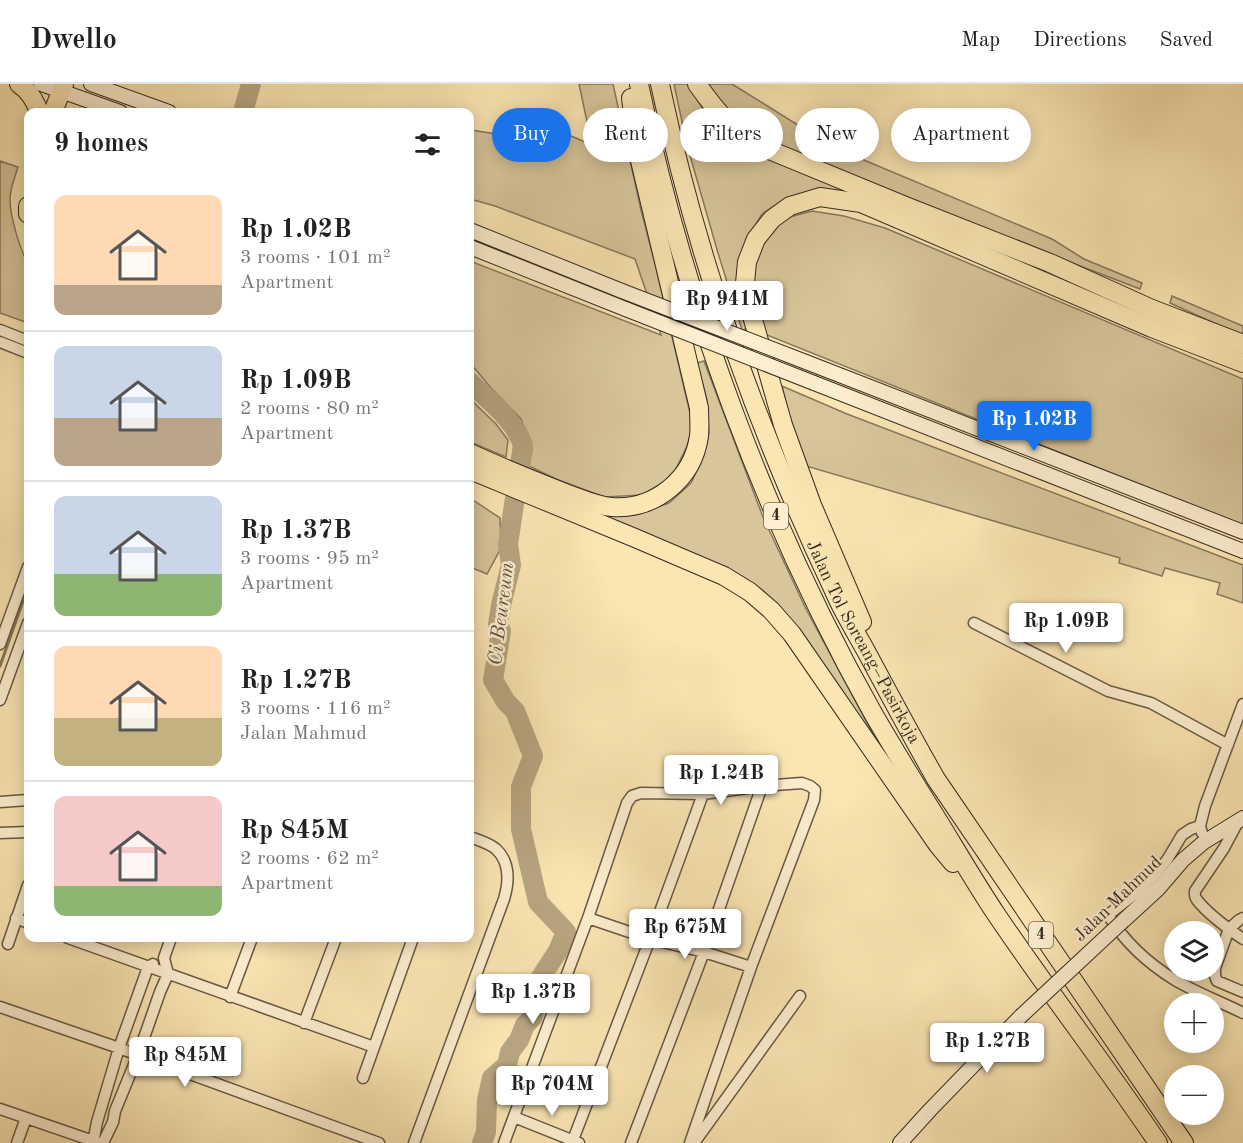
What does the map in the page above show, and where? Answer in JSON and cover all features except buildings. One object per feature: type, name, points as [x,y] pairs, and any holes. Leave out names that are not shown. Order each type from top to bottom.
[{"type":"highway","points":[[19,84],[26,89],[38,108]]},
{"type":"highway","points":[[551,496],[611,507],[637,506],[659,498],[678,482],[692,460],[699,435],[699,408],[695,388],[637,148],[630,84]]},
{"type":"highway","name":"Jalan Tol Soreang–Pasirkoja","points":[[639,84],[663,190],[721,376],[764,488],[800,569],[873,714],[995,913],[1158,1143]]},
{"type":"highway","name":"Jalan Tol Soreang–Pasirkoja","points":[[660,84],[687,197],[744,378],[796,508],[835,593],[904,723],[943,789],[1184,1143]]},
{"type":"highway","points":[[698,84],[723,118],[757,145],[1050,263],[1152,309],[1243,344]]},
{"type":"highway","points":[[56,108],[68,88]]},
{"type":"highway","points":[[66,108],[68,88]]},
{"type":"highway","points":[[904,723],[812,505],[783,425],[750,309],[745,283],[747,262],[756,239],[772,219],[790,206],[820,197],[861,203],[1152,328],[1243,363]]},
{"type":"highway","points":[[474,456],[493,472],[551,496],[635,538],[724,576],[750,592],[771,610],[792,634],[938,845],[995,913]]},
{"type":"highway","points":[[474,470],[493,472]]},
{"type":"main road","points":[[41,84],[68,88],[111,108]]},
{"type":"main road","points":[[91,84],[158,108]]},
{"type":"main road","points":[[474,232],[1243,532]]},
{"type":"main road","points":[[474,249],[1243,551]]},
{"type":"main road","name":"Jalan Mahmud","points":[[900,1143],[1021,1016],[1158,889],[1183,860],[1204,842],[1241,819]]},
{"type":"street","points":[[0,330],[24,339]]},
{"type":"street","points":[[0,342],[24,351]]},
{"type":"street","points":[[0,644],[24,578]]},
{"type":"street","points":[[974,622],[1102,688],[1152,703],[1228,745]]},
{"type":"street","points":[[0,700],[24,634]]},
{"type":"street","points":[[1204,842],[1200,826],[1205,806],[1242,711]]},
{"type":"street","points":[[504,1143],[588,918],[627,803],[632,796],[641,793],[703,794],[802,783],[815,790],[814,800],[751,968],[692,1143]]},
{"type":"street","points":[[631,1143],[704,952],[762,786]]},
{"type":"street","points":[[514,1117],[576,1142],[703,794]]},
{"type":"street","points":[[0,802],[24,800]]},
{"type":"street","points":[[1241,819],[1194,895],[1229,929],[1243,939]]},
{"type":"street","points":[[1200,826],[1182,835],[1153,878],[1108,915],[1142,956],[1158,968],[1176,980],[1243,1013]]},
{"type":"street","points":[[0,833],[24,832]]},
{"type":"street","points":[[414,1143],[508,885],[508,873],[504,860],[495,849],[474,839]]},
{"type":"street","points":[[8,944],[24,896]]},
{"type":"street","points":[[16,918],[24,921]]},
{"type":"street","points":[[588,918],[650,939],[704,952],[751,968]]},
{"type":"street","points":[[1243,918],[1229,929],[1215,968],[1217,981],[1243,992]]},
{"type":"street","points":[[92,942],[148,967],[374,1047]]},
{"type":"street","points":[[97,1142],[113,1122],[115,1111],[168,974],[164,958],[170,942]]},
{"type":"street","points":[[230,997],[251,942]]},
{"type":"street","points":[[304,1023],[334,942]]},
{"type":"street","points":[[363,1078],[412,942]]},
{"type":"street","points":[[97,1142],[97,1122],[119,1048],[148,967],[164,958]]},
{"type":"street","points":[[692,1143],[800,996]]},
{"type":"street","points":[[0,1007],[379,1143]]},
{"type":"street","points":[[0,1109],[97,1142]]},
{"type":"street","points":[[17,1143],[26,1118]]},
{"type":"shaded area","points":[[579,84],[613,84],[618,108],[584,108]]},
{"type":"shaded area","points":[[674,84],[688,84],[702,108],[680,108],[680,112]]},
{"type":"shaded area","points":[[704,84],[732,84],[770,108],[722,108]]},
{"type":"shaded area","points":[[783,116],[795,123],[795,156],[783,150]]},
{"type":"shaded area","points":[[474,130],[492,133],[492,162],[571,162],[571,136],[583,141],[583,162],[630,162],[693,426],[687,446],[672,477],[642,495],[604,497],[529,466],[532,449],[521,419],[474,368],[474,263],[661,335],[635,259],[474,200]]},
{"type":"shaded area","points":[[0,161],[18,167],[11,191],[10,206],[24,255],[24,322],[0,313]]},
{"type":"shaded area","points":[[692,162],[776,162],[872,201],[783,200],[762,214],[746,240],[738,272],[747,329],[742,330]]},
{"type":"shaded area","points":[[810,162],[869,162],[1052,239],[1084,259],[1142,283],[1140,289]]},
{"type":"shaded area","points":[[812,211],[844,216],[885,228],[1243,379],[1243,526],[762,333],[753,300],[752,270],[767,232],[786,218]]},
{"type":"shaded area","points":[[1172,296],[1243,326],[1243,336],[1170,303]]},
{"type":"shaded area","points":[[704,361],[763,517],[806,609],[874,736],[869,739],[751,585],[595,518],[604,512],[635,515],[669,503],[691,483],[701,462],[709,433],[707,400],[697,363]]},
{"type":"shaded area","points":[[782,386],[847,414],[1243,565],[1243,603],[1217,594],[1220,583],[1165,568],[1162,576],[1119,563],[1120,558],[806,466]]},
{"type":"shaded area","points":[[474,403],[496,424],[508,440],[506,457],[474,444]]},
{"type":"shaded area","points":[[474,501],[500,518],[501,548],[487,574],[474,569]]},
{"type":"waterway","name":"Ci Beureum","points":[[244,108],[251,84]]},
{"type":"waterway","name":"Ci Beureum","points":[[474,386],[514,427],[523,445],[508,544],[511,565],[498,624],[501,631],[493,680],[506,702],[515,711],[533,756],[521,787],[521,829],[538,902],[566,932],[558,951],[541,977],[533,1017],[525,1025],[519,1040],[510,1052],[507,1065],[492,1078],[487,1100],[486,1132],[482,1143]]},
{"type":"waterway","points":[[0,666],[24,598]]}]
